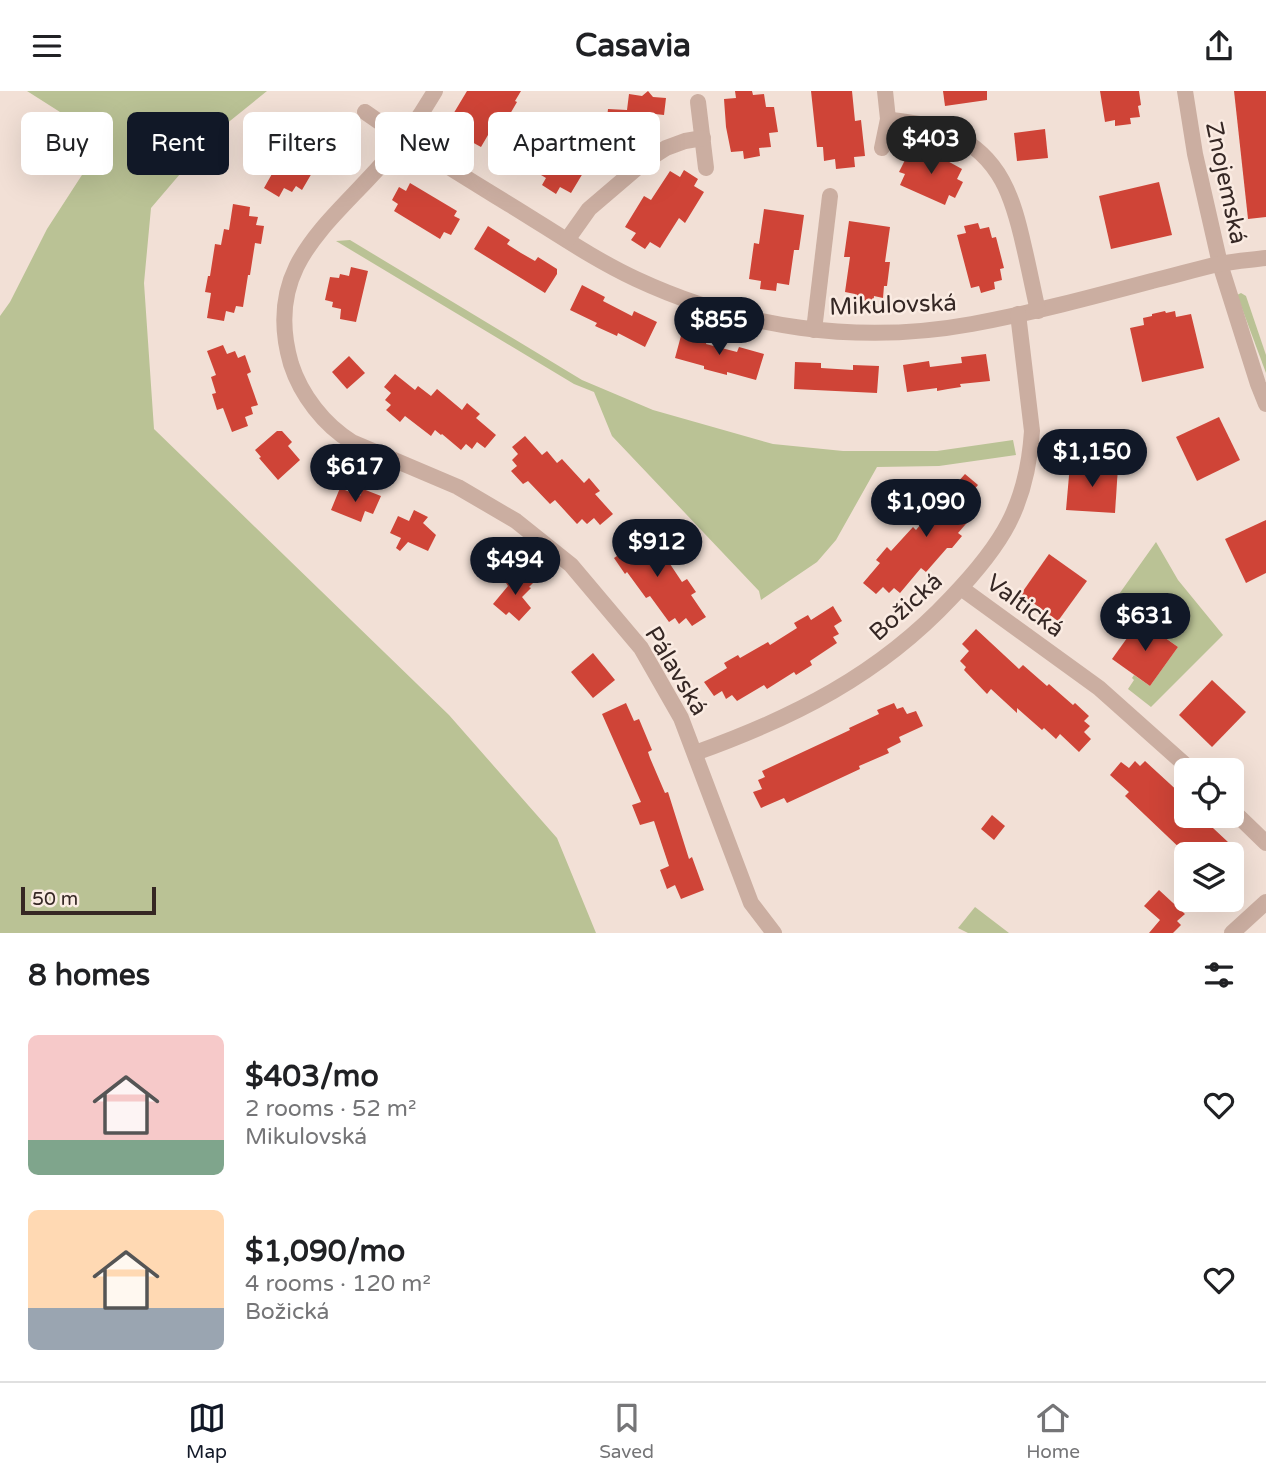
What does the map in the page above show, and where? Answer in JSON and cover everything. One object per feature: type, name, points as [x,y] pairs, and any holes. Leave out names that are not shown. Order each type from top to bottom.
[{"type":"street","name":"Pálavská","points":[[421,112],[435,91]]},
{"type":"street","points":[[882,148],[888,120],[885,91]]},
{"type":"street","name":"Znojemská","points":[[1185,91],[1195,154],[1220,264],[1266,404]]},
{"type":"street","points":[[698,102],[706,168]]},
{"type":"street","name":"Mikulovská","points":[[365,112],[375,119]]},
{"type":"street","points":[[888,120],[925,125],[950,133],[969,143],[988,159],[1005,183],[1016,211],[1038,310]]},
{"type":"street","points":[[567,240],[589,209],[644,162],[666,148],[703,138]]},
{"type":"street","name":"Pálavská","points":[[375,172],[308,244],[289,285],[284,327],[294,372],[305,394],[340,435],[458,487],[516,521],[571,565],[641,648],[681,718],[751,903],[774,933]]},
{"type":"street","name":"Mikulovská","points":[[461,175],[634,279],[682,299],[755,321],[814,330],[878,333],[922,331],[970,324],[1038,310],[1220,264],[1266,258]]},
{"type":"street","points":[[814,330],[830,196]]},
{"type":"street","name":"Božická","points":[[695,753],[778,720],[843,687],[869,670],[934,616],[992,551],[1007,528],[1017,505],[1027,474],[1032,431],[1018,314]]},
{"type":"street","name":"Valtická","points":[[961,588],[1099,688],[1178,758]]},
{"type":"street","points":[[1244,822],[1266,843]]},
{"type":"street","points":[[1232,933],[1266,902]]},
{"type":"green space","points":[[27,91],[267,91],[229,122],[229,112],[127,112],[127,175],[179,175],[151,208],[144,283],[154,429],[449,715],[557,838],[596,933],[0,933],[0,316],[10,302],[47,229],[82,175],[113,175],[113,112],[60,112]]},
{"type":"green space","points":[[350,240],[582,380],[653,410],[773,444],[843,451],[937,451],[1013,440],[1016,455],[939,466],[877,467],[836,540],[817,562],[761,600],[759,591],[612,436],[594,392],[574,384],[336,241]]},
{"type":"green space","points":[[1241,293],[1246,296],[1266,355],[1266,373],[1237,295]]},
{"type":"green space","points":[[1156,542],[1178,580],[1223,635],[1151,707],[1128,689],[1134,680],[1132,678],[1134,675],[1150,686],[1178,647],[1159,633],[1162,629],[1117,597]]},
{"type":"green space","points":[[975,907],[1009,933],[968,933],[958,928]]},
{"type":"building","points":[[467,91],[521,91],[511,112],[488,112],[488,135],[481,147],[474,143],[474,112],[454,112]]},
{"type":"building","points":[[648,91],[653,97],[666,98],[664,115],[660,112],[608,112],[608,109],[627,110],[629,94],[642,96]]},
{"type":"building","points":[[735,91],[752,91],[753,95],[764,94],[766,107],[774,107],[778,132],[769,133],[771,147],[759,148],[760,156],[744,159],[743,151],[731,152],[724,99],[736,98]]},
{"type":"building","points":[[811,91],[852,91],[855,121],[861,120],[865,156],[854,157],[855,167],[836,169],[835,159],[824,161],[823,147],[817,147]]},
{"type":"building","points":[[943,91],[987,91],[987,100],[945,106]]},
{"type":"building","points":[[1100,91],[1139,91],[1140,117],[1130,118],[1131,124],[1115,126],[1115,120],[1105,122]]},
{"type":"building","points":[[1234,91],[1266,91],[1266,217],[1248,219]]},
{"type":"building","points":[[1045,129],[1048,158],[1017,161],[1014,133]]},
{"type":"building","points":[[917,148],[933,153],[962,169],[957,179],[963,182],[955,198],[949,195],[945,205],[900,185],[905,174],[899,172],[907,156],[912,158]]},
{"type":"building","points":[[684,170],[698,179],[694,186],[704,192],[685,223],[679,218],[660,248],[650,242],[645,249],[631,240],[636,233],[625,227],[644,196],[651,200],[670,171],[680,177]]},
{"type":"building","points":[[271,175],[311,175],[302,190],[296,186],[292,192],[284,188],[279,197],[264,188]]},
{"type":"building","points":[[541,175],[582,175],[571,193],[560,187],[556,194],[542,185],[546,178]]},
{"type":"building","points":[[1159,182],[1172,235],[1111,249],[1099,196]]},
{"type":"building","points":[[410,183],[457,211],[454,216],[460,219],[451,235],[444,232],[440,239],[394,211],[398,204],[392,200],[399,187],[406,191]]},
{"type":"building","points":[[233,204],[250,207],[249,216],[258,217],[256,225],[264,226],[261,244],[255,243],[243,307],[236,306],[234,313],[226,311],[224,321],[207,318],[211,293],[205,292],[215,244],[221,245],[224,229],[229,230]]},
{"type":"building","points":[[764,209],[804,215],[799,250],[794,250],[789,285],[777,283],[776,291],[760,289],[761,281],[749,279],[754,243],[759,244]]},
{"type":"building","points":[[849,221],[890,227],[885,262],[890,262],[887,286],[884,286],[883,298],[874,296],[873,306],[854,304],[855,294],[845,292],[850,257],[844,257]]},
{"type":"building","points":[[978,223],[980,229],[989,227],[992,238],[996,237],[1004,268],[1000,269],[1002,280],[994,282],[995,289],[981,293],[979,286],[971,288],[957,235],[966,233],[964,226]]},
{"type":"building","points":[[488,226],[510,240],[507,244],[521,253],[535,261],[538,257],[557,269],[557,274],[545,293],[474,249]]},
{"type":"building","points":[[351,267],[368,271],[356,322],[340,319],[341,309],[332,307],[333,302],[325,300],[330,277],[339,278],[340,274],[349,276]]},
{"type":"building","points":[[582,285],[605,297],[603,301],[632,316],[634,311],[657,322],[645,347],[618,333],[617,336],[595,326],[597,323],[570,310]]},
{"type":"building","points":[[1165,311],[1175,311],[1176,317],[1191,314],[1204,368],[1142,382],[1130,328],[1144,325],[1143,318]]},
{"type":"building","points":[[682,332],[707,339],[706,344],[737,352],[739,347],[764,354],[756,380],[704,369],[704,366],[675,358]]},
{"type":"building","points":[[223,345],[227,354],[235,351],[238,358],[245,355],[251,372],[247,374],[258,405],[251,407],[253,414],[245,417],[248,426],[232,432],[223,408],[217,410],[212,394],[216,393],[211,377],[216,375],[207,351]]},
{"type":"building","points":[[986,354],[990,381],[960,384],[961,387],[937,391],[937,388],[907,392],[903,365],[929,361],[930,367],[962,363],[961,357]]},
{"type":"building","points":[[349,356],[365,373],[347,389],[332,372]]},
{"type":"building","points":[[795,362],[821,363],[821,368],[853,370],[853,365],[879,366],[877,393],[794,389]]},
{"type":"building","points":[[395,374],[415,390],[418,386],[431,396],[437,389],[462,410],[467,403],[480,414],[476,418],[496,435],[485,448],[477,442],[472,449],[466,444],[461,450],[442,434],[435,430],[431,436],[405,416],[400,422],[386,410],[391,405],[385,400],[391,393],[384,387]]},
{"type":"building","points":[[1219,417],[1240,460],[1197,481],[1176,437]]},
{"type":"building","points":[[277,431],[282,431],[292,442],[288,446],[300,460],[278,480],[255,450]]},
{"type":"building","points":[[525,436],[542,455],[547,451],[557,463],[562,459],[584,483],[589,478],[600,491],[595,494],[613,514],[600,525],[594,518],[587,524],[582,519],[577,524],[555,500],[550,504],[528,481],[523,484],[511,471],[517,466],[512,460],[518,454],[512,447]]},
{"type":"building","points":[[1070,464],[1118,467],[1115,513],[1066,510]]},
{"type":"building","points":[[965,474],[978,485],[972,492],[979,498],[974,503],[979,509],[958,533],[962,536],[952,548],[947,548],[926,572],[921,568],[900,593],[894,588],[889,593],[883,587],[876,594],[863,583],[880,563],[876,560],[887,547],[891,551],[913,527],[916,530],[937,505],[933,502],[944,489],[948,493]]},
{"type":"building","points":[[340,488],[360,496],[363,489],[381,496],[373,514],[365,511],[361,522],[331,510]]},
{"type":"building","points":[[414,510],[428,517],[423,523],[436,535],[428,551],[408,542],[400,551],[396,548],[401,538],[390,533],[398,516],[409,521]]},
{"type":"building","points":[[1266,520],[1266,573],[1246,583],[1225,539]]},
{"type":"building","points":[[632,525],[647,547],[652,543],[661,557],[664,555],[682,582],[687,579],[696,592],[691,595],[706,617],[692,626],[686,618],[679,624],[675,618],[669,622],[650,596],[646,598],[627,572],[625,574],[614,558],[620,554],[616,548],[623,543],[618,535]]},
{"type":"building","points":[[1049,554],[1087,581],[1058,621],[1021,594]]},
{"type":"building","points":[[517,570],[533,583],[522,597],[531,608],[519,621],[493,604]]},
{"type":"building","points":[[833,606],[842,621],[834,626],[839,634],[833,637],[837,643],[810,661],[812,665],[796,675],[794,672],[767,689],[764,685],[737,701],[732,695],[726,699],[722,691],[714,696],[704,682],[727,668],[724,663],[738,655],[740,658],[768,642],[770,645],[797,628],[794,623],[808,615],[811,620]]},
{"type":"building","points":[[1140,620],[1178,647],[1150,686],[1112,659]]},
{"type":"building","points":[[976,629],[1019,669],[1023,665],[1089,716],[1084,721],[1090,726],[1084,732],[1091,739],[1079,752],[1060,734],[1056,739],[1017,708],[1017,713],[991,689],[987,694],[964,670],[966,667],[960,661],[969,651],[962,644]]},
{"type":"building","points":[[593,653],[615,680],[593,698],[571,672]]},
{"type":"building","points":[[1212,680],[1246,712],[1212,747],[1179,715]]},
{"type":"building","points":[[626,703],[634,721],[639,719],[652,750],[648,752],[650,758],[665,793],[668,792],[689,859],[692,857],[704,890],[681,899],[675,885],[667,889],[660,870],[669,866],[654,821],[640,825],[632,805],[641,802],[602,714]]},
{"type":"building","points":[[894,703],[897,709],[903,707],[907,714],[916,711],[923,726],[899,737],[901,742],[887,749],[889,753],[859,766],[860,769],[787,803],[784,798],[761,808],[753,792],[762,789],[758,780],[765,777],[762,771],[850,730],[849,728],[879,714],[877,710]]},
{"type":"building","points":[[1135,761],[1140,766],[1145,761],[1174,788],[1174,828],[1213,828],[1228,842],[1174,843],[1125,796],[1129,792],[1110,775],[1121,762],[1129,768]]},
{"type":"building","points":[[992,815],[1005,826],[994,840],[981,829]]},
{"type":"building","points":[[1159,890],[1174,904],[1174,912],[1185,914],[1177,921],[1181,925],[1173,933],[1149,933],[1160,920],[1144,906]]}]
